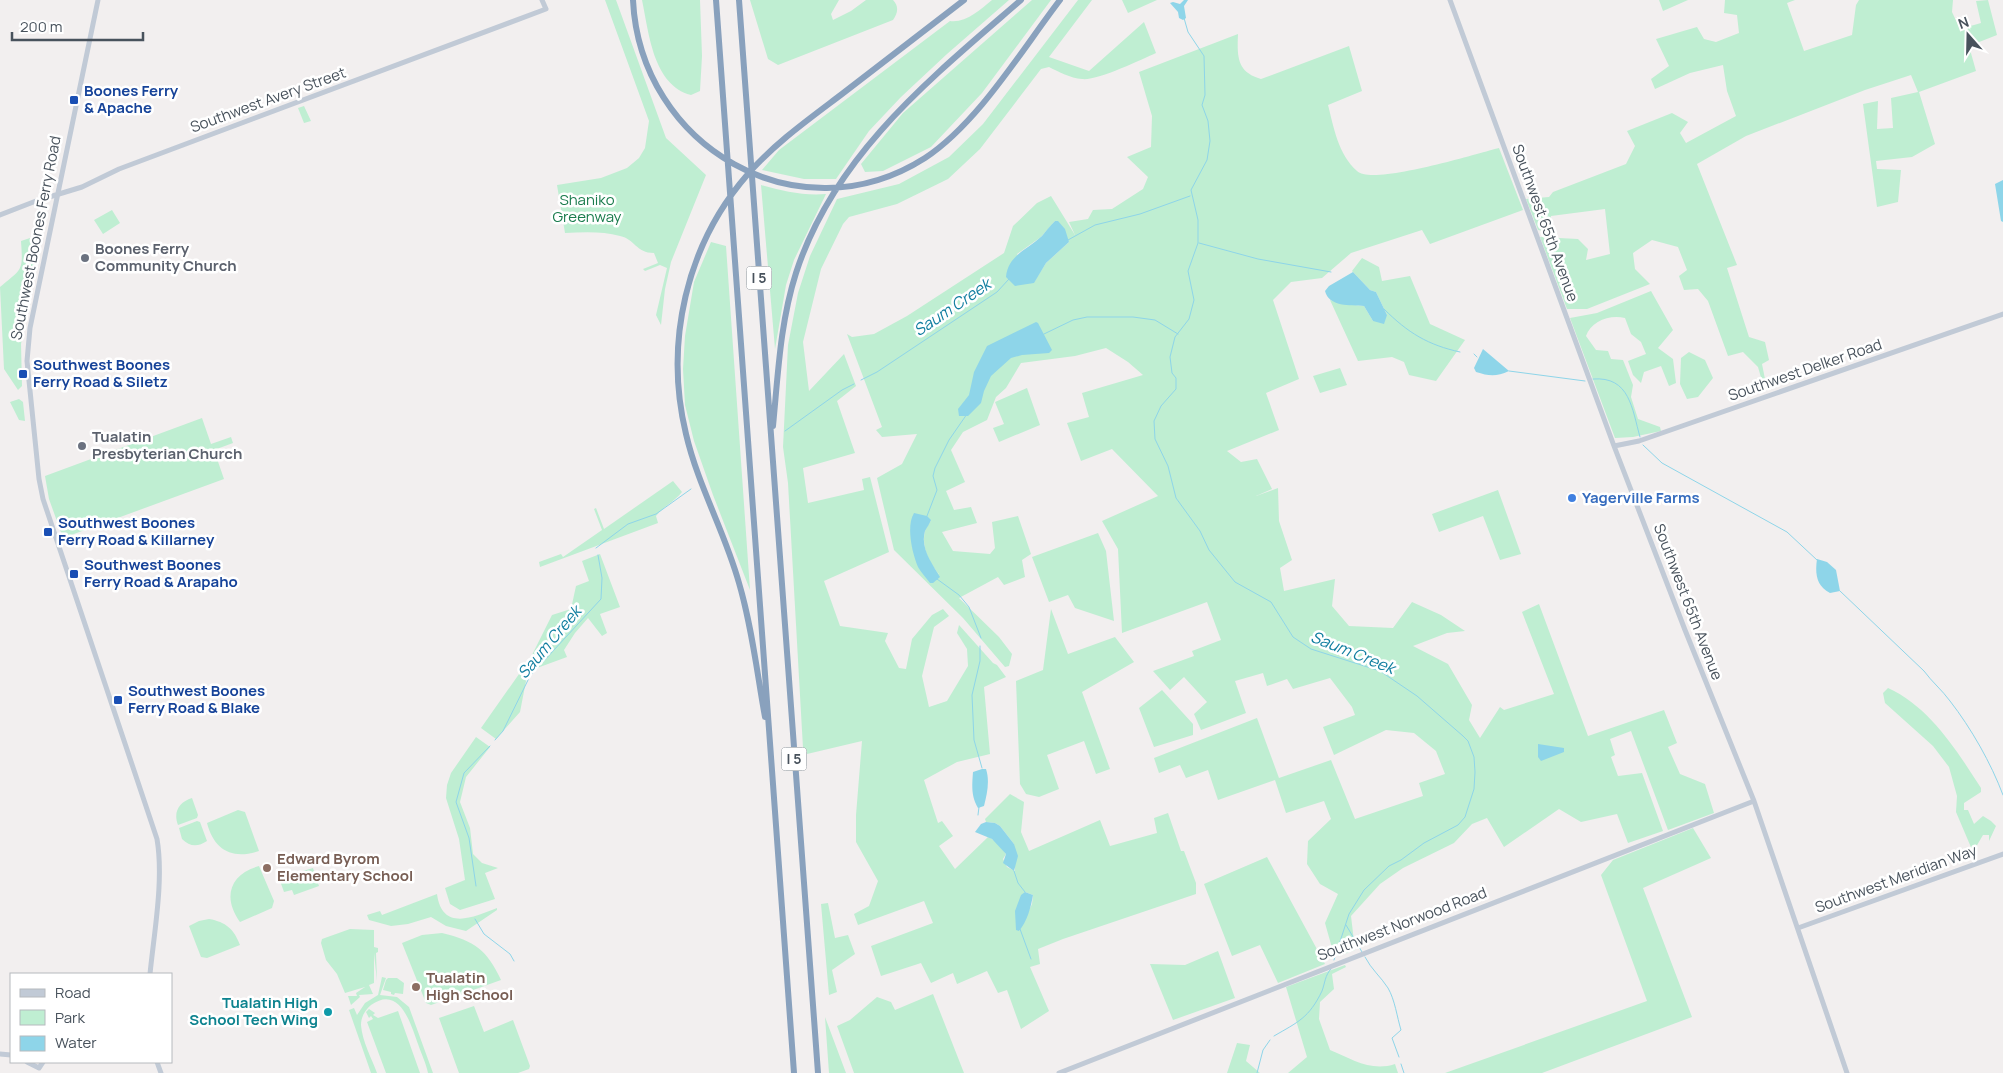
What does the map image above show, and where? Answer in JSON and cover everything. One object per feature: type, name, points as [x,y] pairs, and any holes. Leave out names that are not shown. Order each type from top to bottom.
[{"type":"highway","points":[[633,0],[638,40],[648,70],[668,107],[694,137],[721,157],[750,172],[792,184],[827,187],[860,183],[885,176],[909,166],[949,139],[978,109],[1060,0]]},
{"type":"highway","name":"I 5","points":[[716,0],[794,1073]]},
{"type":"highway","name":"I 5","points":[[738,0],[818,1073]]},
{"type":"highway","points":[[772,755],[748,615],[730,554],[690,451],[679,397],[677,353],[683,305],[693,268],[711,229],[740,184],[776,146],[964,0]]},
{"type":"highway","points":[[771,445],[781,338],[786,313],[802,256],[825,206],[851,166],[873,138],[911,97],[1021,0]]},
{"type":"main road","name":"Southwest Boones Ferry Road","points":[[98,0],[30,328],[27,354],[40,479],[48,516],[157,839],[160,861],[159,883],[150,973]]},
{"type":"main road","name":"Southwest Avery Street","points":[[0,215],[36,201],[82,187],[124,167],[546,9],[542,0]]},
{"type":"main road","name":"Southwest 65th Avenue","points":[[1450,0],[1614,446],[1684,630],[1754,801],[1847,1073]]},
{"type":"main road","name":"Southwest Delker Road","points":[[1614,446],[1648,438],[2003,314]]},
{"type":"main road","name":"Southwest Norwood Road","points":[[1059,1073],[1754,801]]},
{"type":"main road","name":"Southwest Meridian Way","points":[[1798,928],[2003,854]]},
{"type":"green space","name":"Shaniko Greenway","points":[[605,0],[616,0],[666,138],[706,175],[671,262],[665,289],[661,325],[656,315],[667,268],[660,265],[645,271],[643,269],[658,263],[654,253],[643,251],[629,240],[613,234],[593,232],[565,233],[557,185],[601,178],[627,168],[639,158],[645,148],[649,121]]},
{"type":"green space","points":[[642,0],[700,0],[702,56],[700,91],[691,95],[678,89],[668,81],[655,56]]},
{"type":"green space","points":[[750,0],[839,0],[831,14],[833,20],[851,11],[866,0],[893,0],[897,10],[893,20],[778,65],[768,59]]},
{"type":"green space","points":[[992,0],[1009,0],[901,97],[869,131],[836,179],[804,179],[762,170],[779,150],[950,21],[967,18],[978,12]]},
{"type":"green space","points":[[1032,0],[1051,0],[982,93],[931,147],[883,171],[865,172],[861,164],[903,113]]},
{"type":"green space","points":[[1078,0],[1092,0],[1049,57],[1089,71],[1144,22],[1156,53],[1119,69],[1089,79],[1073,77],[1049,67],[1041,69],[980,149],[948,179],[897,204],[849,217],[843,224],[821,269],[803,342],[809,391],[844,354],[856,386],[837,401],[855,453],[803,468],[808,503],[864,490],[862,479],[870,477],[889,552],[824,581],[840,626],[888,633],[885,641],[899,668],[906,669],[912,639],[932,615],[943,609],[949,616],[934,627],[922,676],[929,707],[947,701],[968,666],[967,649],[957,633],[959,625],[1006,677],[984,687],[990,754],[957,762],[924,780],[938,823],[942,821],[953,836],[939,846],[955,869],[988,837],[998,844],[1006,854],[1003,859],[1007,867],[1015,871],[1014,844],[1000,826],[995,823],[986,822],[985,819],[1010,794],[1024,802],[1021,832],[1029,851],[1100,820],[1110,846],[1157,833],[1154,818],[1168,813],[1181,851],[1184,851],[1196,883],[1196,894],[1038,949],[1040,964],[1030,967],[1049,1011],[1021,1029],[1007,990],[998,993],[987,971],[957,984],[953,973],[931,983],[921,963],[881,976],[871,946],[933,923],[924,901],[858,925],[854,914],[869,906],[878,881],[856,842],[856,815],[862,741],[807,754],[803,748],[788,483],[783,447],[788,345],[798,293],[810,256],[837,199],[899,184],[949,157],[983,124]],"holes":[[[1025,892],[1033,895],[1032,904],[1019,931]]]},
{"type":"green space","points":[[1122,0],[1157,0],[1128,13]]},
{"type":"green space","points":[[1659,0],[1688,0],[1663,11]]},
{"type":"green space","points":[[1725,0],[1795,0],[1787,3],[1804,51],[1852,35],[1856,5],[1859,0],[1953,0],[1952,12],[1960,29],[1981,23],[1976,1],[1988,0],[1997,35],[1969,46],[1976,71],[1919,92],[1935,144],[1912,157],[1876,161],[1877,169],[1901,170],[1898,202],[1877,207],[1863,104],[1878,101],[1877,129],[1893,128],[1891,98],[1918,92],[1911,75],[1865,90],[1746,136],[1697,164],[1737,265],[1727,268],[1749,337],[1765,342],[1769,360],[1762,364],[1765,379],[1762,381],[1758,367],[1743,352],[1728,356],[1708,301],[1698,289],[1684,290],[1679,276],[1687,270],[1678,247],[1652,240],[1633,253],[1635,269],[1650,284],[1587,309],[1567,309],[1540,237],[1578,239],[1588,249],[1586,260],[1610,254],[1605,209],[1551,216],[1549,232],[1538,230],[1526,199],[1549,197],[1553,192],[1626,164],[1635,146],[1627,131],[1672,113],[1688,122],[1680,133],[1686,143],[1736,116],[1727,91],[1723,65],[1690,73],[1655,89],[1651,79],[1669,66],[1656,39],[1697,27],[1704,39],[1716,42],[1739,33],[1737,15],[1724,13]]},
{"type":"green space","points":[[1238,34],[1238,50],[1243,68],[1253,76],[1261,79],[1349,46],[1362,91],[1328,105],[1341,149],[1357,171],[1366,175],[1402,172],[1499,148],[1523,210],[1430,244],[1422,230],[1351,253],[1322,278],[1291,282],[1273,300],[1299,379],[1266,393],[1279,430],[1227,451],[1241,462],[1257,459],[1272,489],[1256,496],[1278,488],[1279,521],[1292,560],[1280,568],[1284,591],[1335,579],[1332,606],[1349,626],[1393,628],[1412,602],[1441,615],[1465,631],[1447,633],[1413,646],[1448,664],[1472,705],[1469,720],[1480,738],[1500,707],[1504,710],[1554,694],[1522,612],[1539,604],[1588,736],[1664,710],[1677,743],[1668,747],[1680,774],[1705,784],[1714,813],[1668,830],[1631,731],[1610,739],[1615,755],[1611,757],[1618,776],[1642,773],[1663,831],[1628,843],[1617,814],[1581,822],[1559,809],[1504,847],[1487,818],[1472,824],[1454,843],[1403,868],[1380,884],[1351,916],[1355,950],[1339,956],[1332,948],[1325,923],[1338,894],[1320,884],[1307,864],[1308,841],[1331,819],[1324,801],[1286,813],[1275,780],[1218,800],[1208,770],[1186,778],[1180,765],[1159,773],[1154,758],[1257,718],[1279,778],[1331,760],[1355,819],[1423,796],[1419,783],[1445,774],[1436,751],[1414,733],[1386,730],[1334,755],[1323,727],[1355,715],[1352,707],[1330,678],[1293,689],[1287,679],[1267,686],[1263,673],[1235,681],[1246,713],[1201,730],[1194,714],[1207,702],[1184,677],[1170,690],[1153,671],[1194,656],[1192,651],[1221,640],[1207,602],[1122,633],[1118,549],[1102,521],[1158,496],[1112,449],[1081,461],[1067,423],[1089,417],[1082,393],[1143,375],[1128,362],[1106,348],[1075,356],[1021,363],[1006,388],[996,397],[987,420],[963,432],[951,450],[965,482],[946,491],[954,510],[971,507],[977,523],[942,532],[953,551],[990,554],[995,548],[992,522],[1018,516],[1031,554],[1022,560],[1025,577],[1004,585],[998,577],[959,598],[999,637],[1012,654],[1009,666],[1005,667],[963,618],[894,550],[877,478],[902,464],[917,434],[882,437],[876,430],[882,427],[847,334],[852,337],[874,334],[907,316],[1004,253],[1013,226],[1037,203],[1051,196],[1075,235],[1069,222],[1088,219],[1093,210],[1112,209],[1143,189],[1148,177],[1127,157],[1151,147],[1152,116],[1139,72]],"holes":[[[1055,221],[1069,242],[1046,263],[1034,282],[1017,254],[1041,237]],[[931,520],[925,531],[924,542],[929,560],[939,574],[912,547]]]},
{"type":"green space","points":[[304,106],[311,121],[304,123],[298,108]]},
{"type":"green space","points":[[761,185],[793,193],[826,194],[794,260],[786,285],[775,349]]},
{"type":"green space","points":[[112,210],[120,223],[103,234],[94,220]]},
{"type":"green space","points":[[33,237],[41,237],[21,344],[22,386],[18,390],[4,369],[0,287],[20,268],[22,258],[21,241]]},
{"type":"green space","points":[[711,242],[726,246],[750,590],[694,441],[685,405],[683,369],[685,336],[694,282]]},
{"type":"green space","points":[[1362,258],[1379,267],[1382,281],[1410,276],[1430,324],[1465,340],[1436,381],[1409,375],[1404,362],[1392,357],[1358,361],[1330,300],[1343,304],[1364,306],[1373,321],[1387,315],[1376,292],[1370,290],[1352,271]]},
{"type":"green space","points":[[1651,291],[1673,330],[1658,348],[1673,359],[1676,383],[1669,386],[1661,366],[1644,372],[1641,383],[1633,375],[1628,361],[1646,354],[1641,342],[1631,334],[1625,318],[1613,317],[1602,320],[1592,326],[1586,336],[1596,350],[1608,351],[1611,359],[1623,360],[1633,385],[1631,397],[1638,419],[1660,427],[1661,431],[1633,437],[1615,438],[1570,318],[1597,313]]},
{"type":"green space","points":[[1689,352],[1705,360],[1713,378],[1698,397],[1687,399],[1680,384],[1681,358]]},
{"type":"green space","points":[[1340,368],[1347,385],[1320,393],[1313,376]]},
{"type":"green space","points":[[1027,388],[1040,425],[999,442],[993,428],[1004,424],[995,402]]},
{"type":"green space","points":[[19,399],[23,402],[25,421],[19,420],[10,402]]},
{"type":"green space","points":[[202,418],[211,444],[231,437],[233,443],[214,450],[224,479],[63,538],[49,499],[45,476]]},
{"type":"green space","points":[[673,481],[682,492],[656,516],[658,523],[540,567],[539,562],[561,554],[563,557],[602,530],[594,509],[596,508],[604,529]]},
{"type":"green space","points":[[1498,490],[1521,554],[1500,560],[1483,516],[1439,532],[1432,514]]},
{"type":"green space","points":[[1098,533],[1106,551],[1114,621],[1075,608],[1068,595],[1049,602],[1032,557]]},
{"type":"green space","points":[[600,554],[620,607],[600,614],[607,633],[602,636],[588,618],[564,650],[567,657],[537,668],[527,676],[520,712],[496,739],[481,728],[531,657],[552,615],[571,609],[576,586],[589,581],[582,561]]},
{"type":"green space","points":[[1051,609],[1068,654],[1115,637],[1134,662],[1082,692],[1110,769],[1096,774],[1084,741],[1047,755],[1059,789],[1039,797],[1026,794],[1020,784],[1016,681],[1043,670]]},
{"type":"green space","points":[[1888,688],[1917,706],[1930,718],[1952,745],[1981,788],[1981,792],[1964,803],[1964,810],[1968,810],[1974,824],[1983,816],[1996,826],[1989,841],[1989,835],[1983,835],[1973,852],[1956,812],[1957,796],[1949,767],[1933,746],[1885,703],[1883,693]]},
{"type":"green space","points":[[1162,690],[1193,724],[1193,735],[1154,747],[1139,708]]},
{"type":"green space","points":[[476,737],[490,747],[466,777],[460,802],[470,828],[473,854],[482,863],[498,868],[485,873],[495,899],[460,910],[450,904],[445,888],[465,880],[459,839],[446,798],[447,785],[451,773]]},
{"type":"green space","points":[[192,798],[198,815],[197,818],[178,825],[176,816],[178,808]]},
{"type":"green space","points":[[238,810],[245,812],[259,851],[240,854],[233,853],[219,846],[214,840],[207,823]]},
{"type":"green space","points":[[197,821],[200,822],[207,841],[191,845],[182,839],[179,828]]},
{"type":"green space","points":[[1693,828],[1711,858],[1643,888],[1692,1017],[1542,1073],[1445,1073],[1647,1001],[1601,875],[1613,860]]},
{"type":"green space","points":[[1267,857],[1325,964],[1278,983],[1260,945],[1232,956],[1204,884]]},
{"type":"green space","points":[[259,866],[274,901],[272,908],[240,922],[231,904],[230,895],[232,888],[235,881],[241,875]]},
{"type":"green space","points":[[313,868],[319,886],[294,895],[292,890],[284,892],[279,878]]},
{"type":"green space","points":[[437,894],[440,906],[452,918],[469,918],[497,908],[497,910],[466,931],[446,926],[431,917],[408,924],[391,926],[369,920],[367,915],[380,911],[382,915]]},
{"type":"green space","points":[[828,903],[835,938],[848,935],[855,954],[832,970],[837,992],[829,995],[821,904]]},
{"type":"green space","points":[[209,919],[229,927],[240,945],[207,958],[201,957],[189,926]]},
{"type":"green space","points":[[350,929],[374,930],[374,947],[378,948],[376,953],[377,981],[374,953],[374,983],[369,985],[373,994],[359,995],[360,997],[351,1005],[348,996],[357,996],[356,993],[365,987],[345,993],[337,974],[326,960],[321,943],[322,939]]},
{"type":"green space","points":[[442,933],[463,939],[479,948],[491,961],[501,980],[431,1005],[426,1003],[402,943],[422,935]]},
{"type":"green space","points":[[1218,951],[1235,998],[1173,1020],[1150,964],[1185,965]]},
{"type":"green space","points":[[1345,965],[1346,967],[1332,974],[1334,989],[1320,1002],[1319,1019],[1330,1050],[1370,1065],[1386,1066],[1395,1064],[1398,1073],[1288,1073],[1307,1057],[1286,987]]},
{"type":"green space","points":[[382,977],[386,978],[380,995],[397,997],[409,1007],[433,1073],[428,1073],[412,1027],[403,1010],[397,1003],[390,1000],[381,1000],[371,1005],[365,1011],[361,1025],[363,1037],[377,1073],[371,1073],[349,1010],[354,1008],[357,1015],[365,1003],[378,995]]},
{"type":"green space","points":[[388,978],[397,978],[404,983],[403,994],[395,993],[394,995],[383,990]]},
{"type":"green space","points":[[933,994],[964,1073],[854,1073],[837,1026],[850,1020],[877,997],[891,1002],[895,1010]]},
{"type":"green space","points":[[474,1006],[484,1032],[513,1020],[530,1066],[529,1069],[518,1073],[459,1073],[439,1018]]},
{"type":"green space","points":[[369,1009],[378,1018],[398,1011],[420,1073],[386,1073],[367,1022],[373,1019],[371,1016],[369,1018],[366,1012]]},
{"type":"green space","points":[[825,1017],[846,1073],[829,1073]]},
{"type":"green space","points":[[1237,1043],[1250,1045],[1246,1061],[1260,1073],[1227,1073]]},
{"type":"water","points":[[1184,0],[1188,0],[1184,6],[1186,18],[1183,20],[1179,18],[1178,12],[1170,3],[1180,4]]},
{"type":"water","points":[[2003,180],[2003,222],[2001,221],[1995,184]]},
{"type":"water","points":[[1055,221],[1058,221],[1065,229],[1069,242],[1046,263],[1034,283],[1015,286],[1006,277],[1010,263],[1019,253],[1042,236]]},
{"type":"water","points":[[1353,272],[1370,290],[1376,292],[1387,315],[1384,324],[1373,321],[1364,306],[1335,303],[1327,296],[1325,291],[1329,286]]},
{"type":"water","points":[[1036,322],[1052,350],[1049,353],[1022,355],[1011,358],[991,376],[981,403],[968,416],[959,416],[958,409],[969,395],[974,372],[987,346]]},
{"type":"water","points":[[1483,349],[1509,371],[1492,375],[1476,372],[1474,368]]},
{"type":"water","points":[[914,513],[927,516],[931,520],[925,531],[924,543],[925,549],[940,577],[933,583],[930,583],[919,569],[914,554],[910,525]]},
{"type":"water","points":[[1817,559],[1827,562],[1836,570],[1840,591],[1830,593],[1819,583],[1816,569]]},
{"type":"water","points":[[1538,744],[1564,748],[1564,752],[1541,761],[1538,757]]},
{"type":"water","points":[[986,769],[988,788],[984,806],[978,808],[973,795],[973,772]]},
{"type":"water","points":[[986,822],[995,823],[1000,826],[1014,844],[1018,856],[1014,871],[1003,863],[1006,854],[992,839],[975,832],[981,824]]},
{"type":"water","points":[[1025,892],[1033,895],[1028,914],[1019,931],[1016,930],[1015,911],[1021,895]]},
{"type":"waterway","name":"Saum Creek","points":[[1184,18],[1188,32],[1204,56],[1205,95],[1202,105],[1208,121],[1210,141],[1207,160],[1191,190],[1198,220],[1198,243],[1188,271],[1194,300],[1189,319],[1175,337],[1170,357],[1172,373],[1176,378],[1176,389],[1161,406],[1154,421],[1155,439],[1168,466],[1176,498],[1200,531],[1209,550],[1235,582],[1271,602],[1293,637],[1311,649],[1380,671],[1417,696],[1463,736],[1468,741],[1474,757],[1474,789],[1465,817],[1458,825],[1424,843],[1401,860],[1389,866],[1364,890],[1349,914],[1334,960]]},
{"type":"waterway","name":"Saum Creek","points":[[1068,240],[1095,225],[1140,214],[1190,196]]},
{"type":"waterway","points":[[1199,243],[1258,259],[1331,272]]},
{"type":"waterway","name":"Saum Creek","points":[[861,380],[877,372],[997,292],[1009,279]]},
{"type":"waterway","points":[[1384,309],[1419,337],[1438,346],[1460,352]]},
{"type":"waterway","points":[[1044,334],[1073,320],[1087,317],[1133,317],[1155,320],[1178,334]]},
{"type":"waterway","points":[[1474,354],[1477,357]]},
{"type":"waterway","points":[[1509,371],[1585,381]]},
{"type":"waterway","points":[[1593,379],[1605,379],[1615,383],[1622,389],[1631,406],[1640,437]]},
{"type":"waterway","name":"Saum Creek","points":[[785,431],[842,390],[854,384]]},
{"type":"waterway","points":[[927,516],[937,490],[933,476],[935,468],[949,440],[967,414]]},
{"type":"waterway","points":[[1643,445],[1662,463],[1787,532],[1817,560]]},
{"type":"waterway","name":"Saum Creek","points":[[596,548],[628,524],[656,514],[691,489]]},
{"type":"waterway","name":"Saum Creek","points":[[495,740],[503,731],[530,676],[601,599],[602,578],[598,555]]},
{"type":"waterway","points":[[937,579],[959,595],[969,607],[981,638]]},
{"type":"waterway","points":[[1840,591],[1924,671],[1947,697],[1980,746],[2003,795]]},
{"type":"waterway","points":[[980,646],[980,661],[972,695],[974,740],[982,768]]},
{"type":"waterway","name":"Saum Creek","points":[[476,886],[469,838],[456,802],[464,773],[490,746]]},
{"type":"waterway","points":[[978,815],[979,807]]},
{"type":"waterway","points":[[1014,871],[1018,883],[1025,892]]},
{"type":"waterway","name":"Saum Creek","points":[[475,919],[484,934],[510,954],[514,961]]},
{"type":"waterway","name":"Saum Creek","points":[[1346,925],[1362,952]]},
{"type":"waterway","points":[[1020,929],[1031,959]]},
{"type":"waterway","name":"Saum Creek","points":[[1365,957],[1388,988],[1392,998],[1401,1030],[1392,1038],[1399,1057]]},
{"type":"waterway","points":[[1274,1036],[1296,1023],[1307,1013],[1322,991],[1326,976],[1331,969]]},
{"type":"waterway","points":[[1257,1073],[1263,1050],[1270,1040]]},
{"type":"waterway","name":"Saum Creek","points":[[1401,1064],[1404,1073]]},
{"type":"place","name":"Boones Ferry & Apache","points":[[74,100]]},
{"type":"place","name":"Boones Ferry Community Church","points":[[85,258]]},
{"type":"place","name":"Southwest Boones Ferry Road & Siletz","points":[[23,374]]},
{"type":"place","name":"Tualatin Presbyterian Church","points":[[82,446]]},
{"type":"place","name":"Yagerville Farms","points":[[1572,498]]},
{"type":"place","name":"Southwest Boones Ferry Road & Killarney","points":[[48,532]]},
{"type":"place","name":"Southwest Boones Ferry Road & Arapaho","points":[[74,574]]},
{"type":"place","name":"Southwest Boones Ferry Road & Blake","points":[[118,700]]},
{"type":"place","name":"Edward Byrom Elementary School","points":[[267,868]]},
{"type":"place","name":"Tualatin High School","points":[[416,987]]},
{"type":"place","name":"Tualatin High School Tech Wing","points":[[328,1012]]}]
